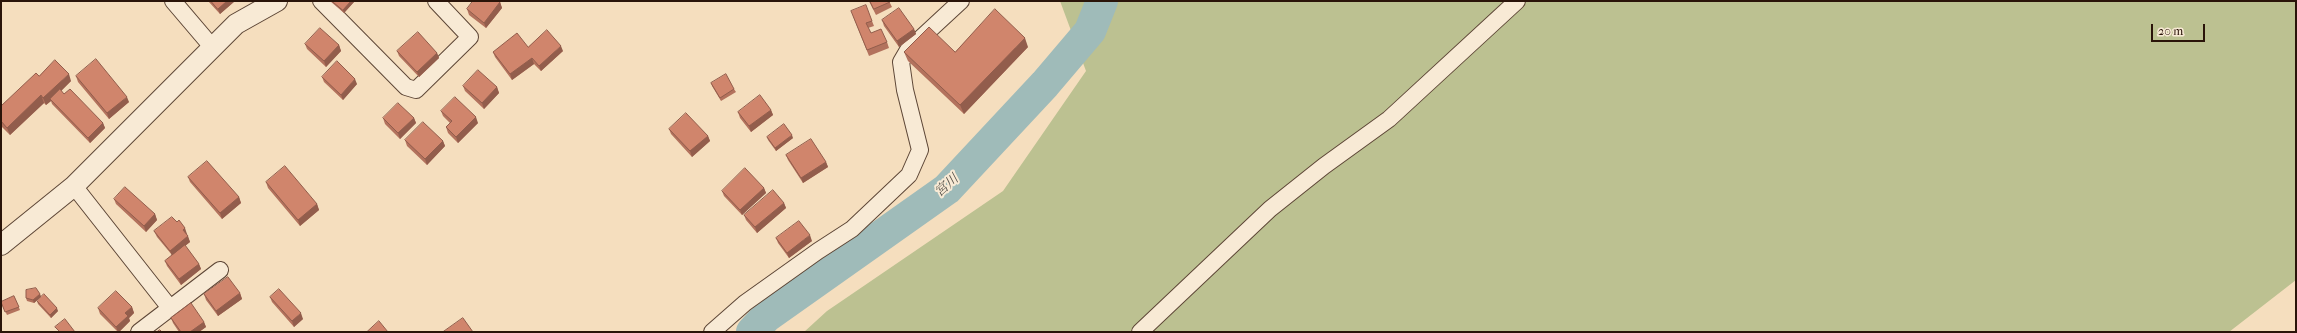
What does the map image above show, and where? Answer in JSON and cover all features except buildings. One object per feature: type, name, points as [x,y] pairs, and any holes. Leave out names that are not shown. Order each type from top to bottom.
[{"type":"street","points":[[173,1],[213,48]]},
{"type":"street","points":[[1,244],[74,186],[236,24],[277,1]]},
{"type":"street","points":[[321,1],[406,87],[416,90],[470,37],[436,1]]},
{"type":"street","points":[[712,332],[745,303],[818,251],[852,229],[909,175],[920,150],[906,90],[902,62],[908,50],[961,1]]},
{"type":"street","points":[[1140,332],[1270,209],[1324,166],[1389,119],[1517,1]]},
{"type":"street","points":[[74,186],[170,308]]},
{"type":"street","points":[[139,332],[220,270]]},
{"type":"green space","points":[[1060,1],[2296,1],[2296,280],[2229,332],[804,332],[827,311],[1003,191],[1086,71]]},
{"type":"waterway","name":"宮川","points":[[752,332],[766,317],[947,189],[1045,84],[1090,31],[1102,1]]}]
